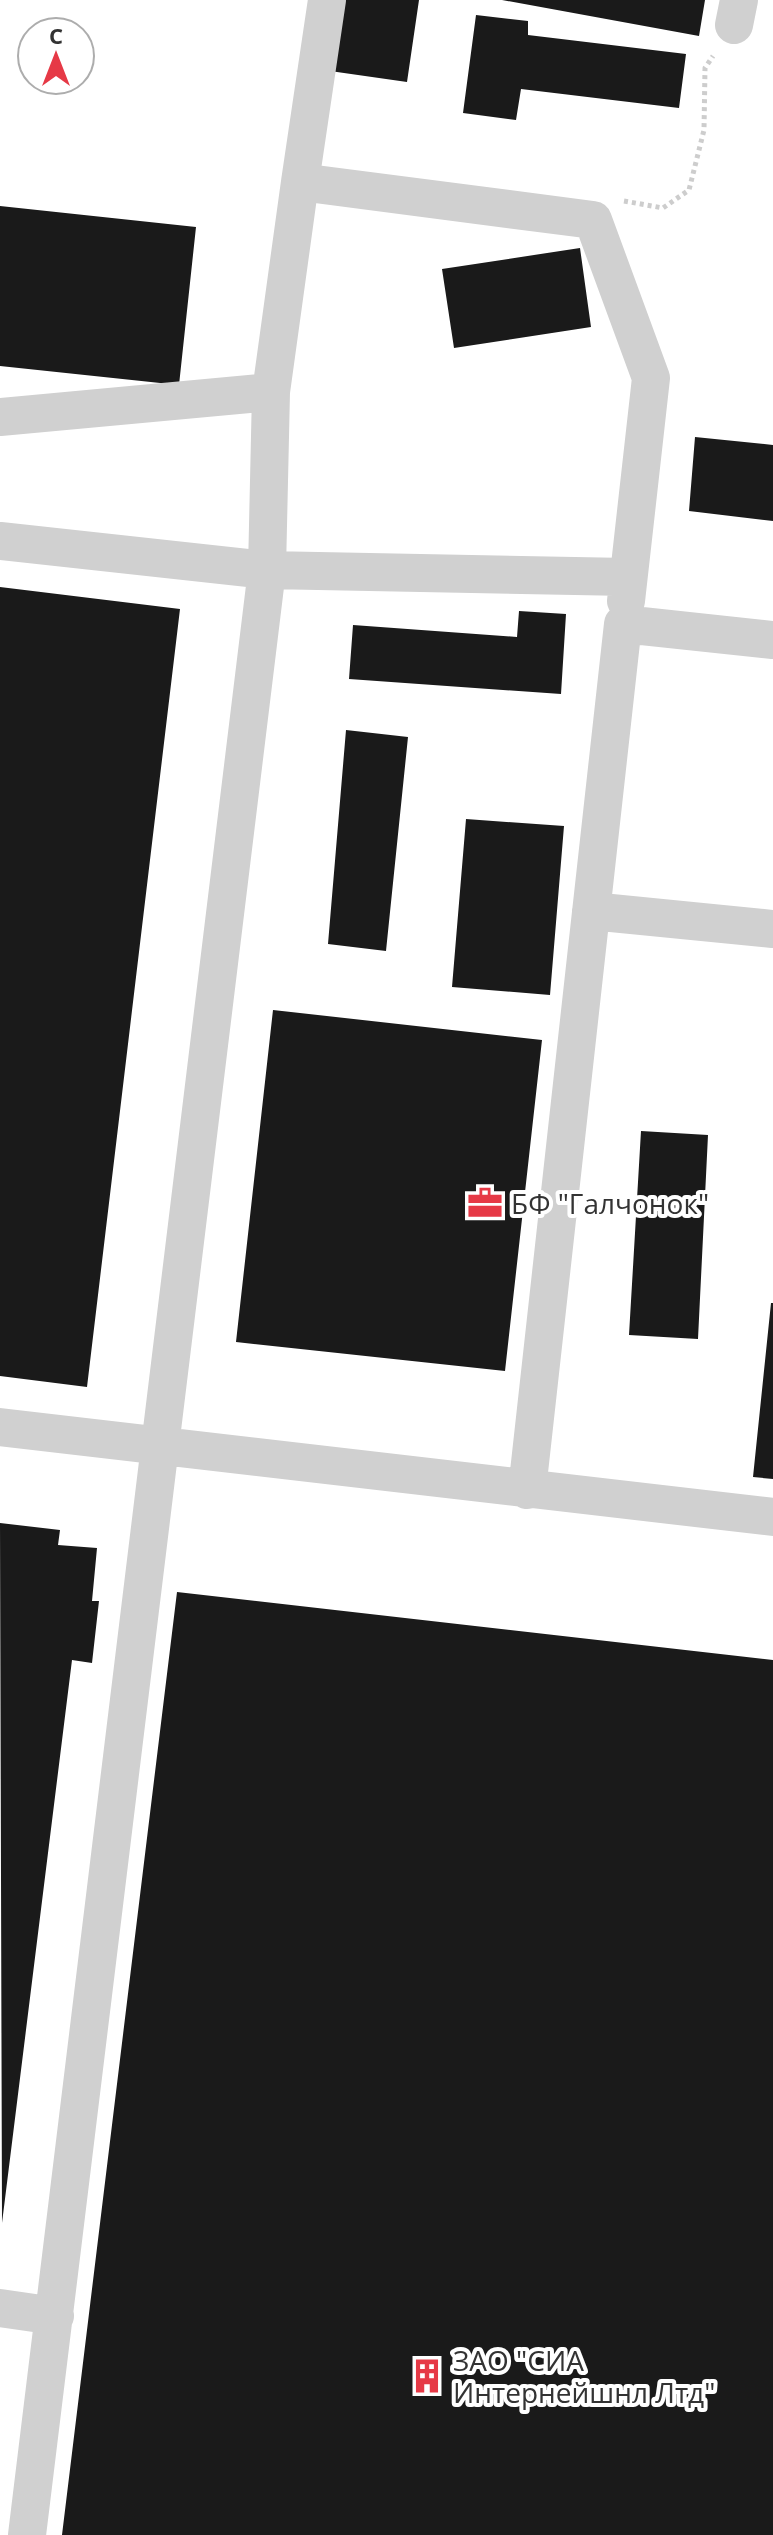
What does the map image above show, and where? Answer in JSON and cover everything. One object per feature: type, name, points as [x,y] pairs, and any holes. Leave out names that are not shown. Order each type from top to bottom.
[{"type":"lane","points":[[27,2535],[163,1445],[267,570],[271,392],[327,0]]},
{"type":"lane","points":[[300,182],[593,220],[651,378],[527,1490]]},
{"type":"lane","points":[[0,417],[271,392]]},
{"type":"lane","points":[[0,541],[267,570],[628,577]]},
{"type":"lane","points":[[623,624],[773,640]]},
{"type":"lane","points":[[591,911],[773,929]]},
{"type":"lane","points":[[0,1427],[773,1517]]},
{"type":"lane","points":[[0,2308],[55,2316]]},
{"type":"path","points":[[618,200],[663,208],[689,190],[704,130],[705,68],[737,13]]},
{"type":"building","points":[[341,0],[419,0],[407,82],[330,71]]},
{"type":"building","points":[[502,0],[705,0],[699,36]]},
{"type":"building","points":[[476,15],[528,21],[528,35],[686,54],[679,108],[521,89],[516,120],[463,113]]},
{"type":"building","points":[[0,206],[196,227],[179,385],[0,366]]},
{"type":"building","points":[[580,248],[591,327],[454,348],[442,269]]},
{"type":"building","points":[[695,437],[773,445],[773,521],[689,511]]},
{"type":"building","points":[[0,587],[180,609],[87,1387],[0,1376]]},
{"type":"building","points":[[519,611],[566,614],[561,694],[349,679],[353,625],[517,637]]},
{"type":"building","points":[[346,730],[408,737],[386,951],[328,944]]},
{"type":"building","points":[[466,819],[564,826],[550,995],[452,987]]},
{"type":"building","points":[[273,1010],[542,1040],[505,1371],[236,1342]]},
{"type":"building","points":[[641,1131],[708,1135],[698,1339],[629,1335]]},
{"type":"building","points":[[773,1303],[773,1479],[753,1477]]},
{"type":"building","points":[[0,1523],[60,1530],[58,1545],[97,1548],[92,1601],[99,1601],[92,1663],[72,1660],[2,2223]]},
{"type":"building","points":[[177,1592],[773,1660],[773,2535],[62,2535]]},
{"type":"place","name":"БФ \"Галчонок\"","points":[[485,1203]]},
{"type":"place","name":"ЗАО \"СИА Интернейшнл Лтд\"","points":[[427,2376]]}]
